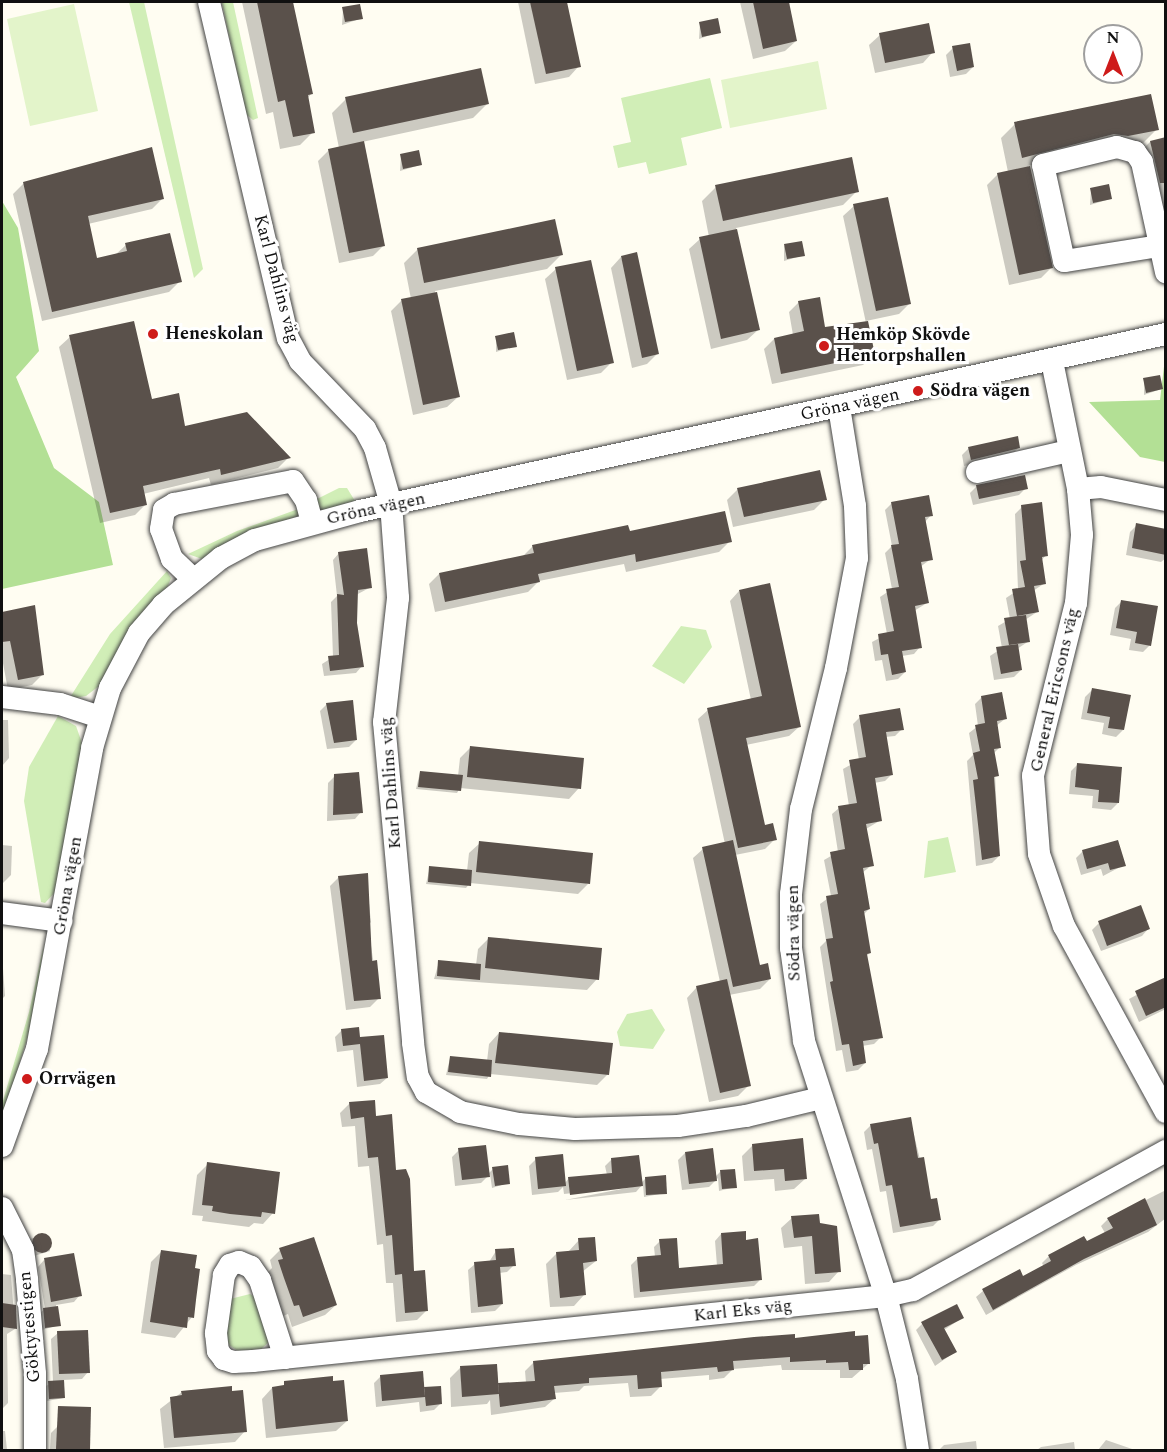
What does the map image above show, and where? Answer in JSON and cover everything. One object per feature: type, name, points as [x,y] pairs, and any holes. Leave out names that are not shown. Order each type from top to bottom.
[{"type":"street","name":"Karl Dahlins väg","points":[[209,2],[288,338],[300,361],[365,429],[375,448],[391,504],[398,598],[384,722],[413,1043],[418,1077],[426,1092],[450,1109],[460,1112],[519,1124],[575,1129],[678,1126],[746,1116],[821,1098]]},
{"type":"street","points":[[1159,246],[1064,261],[1043,165],[1117,147],[1135,152],[1142,162],[1166,272]]},
{"type":"street","name":"Gröna vägen","points":[[2,1146],[37,1049],[100,717],[121,664],[139,633],[192,578],[255,540],[312,523],[1166,334]]},
{"type":"street","name":"General Ericsons väg","points":[[1052,361],[1078,489],[1082,534],[1076,603],[1033,776],[1039,854],[1064,926],[1166,1112]]},
{"type":"street","name":"Södra vägen","points":[[839,407],[855,506],[857,558],[836,669],[801,809],[791,894],[795,993],[821,1098],[886,1296],[907,1379],[918,1450]]},
{"type":"street","points":[[977,472],[1070,452]]},
{"type":"street","points":[[192,578],[172,559],[161,529],[164,510],[174,504],[293,481],[306,500],[312,523]]},
{"type":"street","points":[[1078,489],[1101,487],[1166,500]]},
{"type":"street","points":[[2,697],[60,704],[100,717]]},
{"type":"street","points":[[2,913],[61,921]]},
{"type":"street","name":"Karl Eks väg","points":[[285,1358],[886,1296],[913,1290],[1166,1151]]},
{"type":"street","name":"Göktytestigen","points":[[2,1208],[15,1230],[26,1270],[35,1374],[35,1450]]},
{"type":"green space","points":[[129,2],[144,2],[203,269],[194,278]]},
{"type":"green space","points":[[233,2],[258,118],[253,120],[246,114],[222,3]]},
{"type":"green space","points":[[74,4],[98,111],[30,126],[7,19]]},
{"type":"green space","points":[[818,61],[827,109],[730,128],[721,80]]},
{"type":"green space","points":[[710,78],[722,128],[681,138],[687,165],[649,174],[646,162],[618,168],[613,146],[631,142],[621,98]]},
{"type":"green space","points":[[2,201],[18,228],[39,351],[16,377],[54,468],[99,502],[113,565],[2,589]]},
{"type":"green space","points":[[1165,358],[1165,462],[1140,457],[1089,402],[1160,400]]},
{"type":"green space","points":[[339,488],[347,488],[355,501],[321,511],[315,500]]},
{"type":"green space","points":[[301,508],[298,516],[233,539],[202,559],[188,554],[237,531]]},
{"type":"green space","points":[[167,571],[171,578],[168,586],[142,615],[99,686],[86,696],[69,699],[110,634]]},
{"type":"green space","points":[[681,626],[706,630],[712,647],[684,684],[652,666]]},
{"type":"green space","points":[[58,716],[76,726],[82,743],[58,889],[45,903],[41,902],[24,801],[29,767]]},
{"type":"green space","points":[[948,837],[956,872],[924,878],[928,841]]},
{"type":"green space","points":[[44,944],[34,1016],[2,1120],[2,1104],[29,1012]]},
{"type":"green space","points":[[652,1009],[665,1030],[653,1049],[620,1046],[617,1032],[627,1014]]},
{"type":"green space","points":[[250,1294],[255,1297],[269,1342],[261,1349],[238,1351],[229,1345],[225,1333],[230,1299]]},
{"type":"building","points":[[257,2],[293,2],[313,94],[308,95],[315,133],[293,137],[285,100],[278,102]]},
{"type":"building","points":[[530,2],[567,2],[581,67],[546,74]]},
{"type":"building","points":[[753,2],[789,2],[797,41],[763,49]]},
{"type":"building","points":[[360,4],[363,19],[345,22],[342,7]]},
{"type":"building","points":[[718,18],[721,33],[702,37],[699,22]]},
{"type":"building","points":[[929,23],[935,53],[885,63],[879,33]]},
{"type":"building","points":[[970,43],[974,67],[957,71],[952,46]]},
{"type":"building","points":[[481,68],[489,104],[353,133],[345,97]]},
{"type":"building","points":[[1151,94],[1159,130],[1128,136],[1114,134],[1022,158],[1014,122]]},
{"type":"building","points":[[1166,137],[1166,183],[1160,183],[1150,141]]},
{"type":"building","points":[[364,141],[385,246],[349,253],[328,149]]},
{"type":"building","points":[[152,147],[164,199],[88,216],[97,258],[127,251],[125,243],[170,233],[182,282],[52,312],[23,182]]},
{"type":"building","points":[[419,150],[422,165],[403,169],[400,154]]},
{"type":"building","points":[[852,157],[859,192],[723,221],[715,185]]},
{"type":"building","points":[[1030,166],[1053,268],[1019,275],[997,173]]},
{"type":"building","points":[[1109,184],[1112,199],[1093,203],[1090,188]]},
{"type":"building","points":[[888,197],[911,304],[876,311],[853,204]]},
{"type":"building","points":[[555,219],[563,255],[424,283],[417,248]]},
{"type":"building","points":[[737,229],[760,330],[721,339],[699,237]]},
{"type":"building","points":[[802,241],[805,256],[787,259],[784,244]]},
{"type":"building","points":[[637,252],[659,354],[642,358],[621,256]]},
{"type":"building","points":[[591,260],[614,363],[577,371],[555,267]]},
{"type":"building","points":[[437,292],[460,397],[423,405],[401,299]]},
{"type":"building","name":"Hemköp Skövde Hentorpshallen","points":[[820,297],[825,327],[868,321],[875,355],[781,374],[774,338],[804,331],[798,301]]},
{"type":"building","points":[[134,321],[152,399],[179,393],[185,426],[247,412],[291,458],[221,475],[220,469],[143,486],[147,505],[110,513],[69,335]]},
{"type":"building","points":[[514,332],[517,347],[498,350],[495,336]]},
{"type":"building","points":[[1160,375],[1163,389],[1146,393],[1143,378]]},
{"type":"building","points":[[1018,436],[1020,448],[971,460],[968,447]]},
{"type":"building","points":[[820,470],[827,500],[744,517],[737,488]]},
{"type":"building","points":[[1025,475],[1028,489],[979,499],[976,485]]},
{"type":"building","points":[[929,495],[933,516],[925,517],[933,560],[921,562],[929,603],[915,606],[922,648],[902,651],[906,672],[892,675],[888,654],[881,655],[878,634],[894,631],[886,589],[899,587],[891,545],[899,544],[891,502]]},
{"type":"building","points":[[1042,502],[1048,556],[1042,557],[1046,584],[1034,586],[1039,612],[1017,616],[1012,589],[1025,587],[1020,561],[1026,560],[1021,505]]},
{"type":"building","points":[[725,511],[732,542],[636,562],[635,554],[538,574],[540,582],[445,602],[439,573],[534,553],[532,545],[628,525],[630,531]]},
{"type":"building","points":[[1136,523],[1166,529],[1166,555],[1132,548]]},
{"type":"building","points":[[367,548],[372,588],[358,590],[357,623],[364,667],[330,671],[328,656],[339,655],[337,594],[344,595],[338,552]]},
{"type":"building","points":[[770,583],[801,727],[746,738],[765,825],[773,823],[777,840],[738,848],[707,708],[762,696],[739,590]]},
{"type":"building","points":[[1121,600],[1158,606],[1151,646],[1135,643],[1137,632],[1116,628]]},
{"type":"building","points":[[35,605],[44,675],[18,680],[10,641],[2,642],[2,612]]},
{"type":"building","points":[[1026,615],[1030,642],[1009,645],[1004,618]]},
{"type":"building","points":[[1018,644],[1022,670],[1001,674],[996,647]]},
{"type":"building","points":[[1092,688],[1131,695],[1124,730],[1108,728],[1110,717],[1087,713]]},
{"type":"building","points":[[1002,692],[1007,719],[997,721],[1001,748],[994,749],[999,776],[994,777],[1000,856],[982,860],[973,780],[978,779],[973,753],[980,751],[975,725],[985,723],[981,696]]},
{"type":"building","points":[[353,700],[357,740],[334,743],[326,703]]},
{"type":"building","points":[[900,708],[904,730],[886,732],[893,775],[875,778],[882,821],[866,824],[874,866],[863,868],[870,909],[864,911],[871,953],[867,954],[883,1038],[863,1041],[866,1063],[853,1066],[849,1044],[842,1045],[830,982],[833,981],[826,939],[833,938],[826,896],[838,894],[830,852],[845,849],[838,806],[857,803],[849,760],[866,757],[859,715]]},
{"type":"building","points":[[470,746],[584,758],[581,789],[467,777]]},
{"type":"building","points":[[1077,763],[1122,767],[1119,803],[1098,802],[1099,790],[1075,787]]},
{"type":"building","points":[[420,771],[463,775],[461,791],[418,787]]},
{"type":"building","points":[[359,772],[363,813],[333,815],[334,774]]},
{"type":"building","points":[[733,840],[760,965],[768,963],[771,979],[733,987],[702,847]]},
{"type":"building","points":[[1118,840],[1126,866],[1110,870],[1108,863],[1087,869],[1082,850]]},
{"type":"building","points":[[479,841],[593,853],[590,884],[476,872]]},
{"type":"building","points":[[429,866],[472,870],[471,886],[428,882]]},
{"type":"building","points":[[368,873],[372,961],[377,960],[381,999],[354,1001],[338,876]]},
{"type":"building","points":[[1141,905],[1150,929],[1107,946],[1098,921]]},
{"type":"building","points":[[488,937],[602,948],[599,980],[485,968]]},
{"type":"building","points":[[438,960],[481,964],[480,980],[437,976]]},
{"type":"building","points":[[1166,977],[1166,1007],[1146,1016],[1135,991]]},
{"type":"building","points":[[727,979],[751,1086],[720,1093],[696,986]]},
{"type":"building","points":[[359,1027],[360,1037],[384,1035],[388,1078],[364,1081],[360,1044],[343,1046],[341,1029]]},
{"type":"building","points":[[499,1032],[613,1043],[609,1075],[495,1063]]},
{"type":"building","points":[[450,1056],[492,1060],[491,1077],[448,1072]]},
{"type":"building","points":[[375,1100],[376,1116],[392,1114],[396,1170],[406,1169],[410,1179],[414,1271],[425,1270],[428,1311],[405,1313],[402,1274],[395,1275],[392,1235],[386,1236],[378,1157],[368,1158],[364,1117],[351,1119],[349,1102]]},
{"type":"building","points":[[911,1117],[918,1158],[924,1157],[931,1199],[937,1198],[941,1220],[900,1227],[892,1185],[886,1186],[878,1143],[874,1144],[870,1124]]},
{"type":"building","points":[[803,1138],[807,1179],[785,1181],[784,1169],[754,1171],[752,1144]]},
{"type":"building","points":[[486,1145],[490,1177],[462,1180],[458,1148]]},
{"type":"building","points":[[713,1148],[717,1181],[689,1184],[685,1152]]},
{"type":"building","points":[[563,1154],[566,1186],[538,1189],[535,1157]]},
{"type":"building","points":[[639,1155],[643,1186],[570,1195],[568,1177],[612,1173],[611,1158]]},
{"type":"building","points":[[207,1162],[280,1172],[275,1214],[262,1212],[261,1217],[230,1214],[212,1211],[213,1206],[202,1205]]},
{"type":"building","points":[[508,1165],[510,1184],[495,1186],[492,1167]]},
{"type":"building","points":[[735,1169],[737,1188],[722,1189],[720,1170]]},
{"type":"building","points":[[666,1175],[667,1194],[646,1195],[645,1177]]},
{"type":"building","points":[[1145,1198],[1157,1225],[1084,1259],[993,1310],[982,1289],[1020,1269],[1023,1276],[1051,1261],[1048,1255],[1084,1236],[1087,1241],[1113,1228],[1107,1218]]},
{"type":"building","points":[[819,1214],[820,1223],[837,1226],[841,1272],[815,1274],[812,1236],[794,1238],[791,1216]]},
{"type":"building","points":[[746,1231],[746,1240],[758,1238],[762,1280],[640,1292],[637,1257],[661,1255],[659,1239],[677,1238],[679,1268],[723,1264],[721,1233]]},
{"type":"building","points":[[42,1233],[49,1236],[52,1243],[49,1250],[42,1253],[35,1250],[32,1243],[35,1236]]},
{"type":"building","points":[[314,1237],[337,1305],[303,1317],[299,1305],[294,1306],[284,1278],[278,1260],[283,1259],[279,1248]]},
{"type":"building","points":[[595,1237],[597,1261],[583,1263],[586,1295],[560,1298],[556,1252],[579,1250],[578,1238]]},
{"type":"building","points":[[514,1248],[516,1266],[500,1267],[503,1304],[478,1307],[474,1262],[496,1260],[495,1249]]},
{"type":"building","points":[[161,1250],[197,1255],[195,1268],[200,1269],[194,1318],[188,1317],[187,1328],[150,1322]]},
{"type":"building","points":[[74,1253],[82,1296],[51,1302],[44,1258]]},
{"type":"building","points":[[2,1303],[16,1305],[17,1329],[2,1327]]},
{"type":"building","points":[[957,1304],[964,1318],[944,1328],[957,1352],[942,1360],[921,1322]]},
{"type":"building","points":[[58,1306],[61,1326],[45,1328],[43,1308]]},
{"type":"building","points":[[88,1330],[90,1373],[59,1374],[57,1331]]},
{"type":"building","points":[[855,1331],[855,1336],[868,1335],[870,1364],[863,1364],[863,1370],[849,1370],[848,1362],[826,1363],[826,1360],[790,1362],[790,1357],[733,1361],[734,1370],[718,1372],[717,1367],[661,1372],[662,1387],[638,1389],[637,1375],[589,1378],[589,1383],[554,1386],[556,1399],[500,1407],[498,1383],[535,1381],[533,1361],[754,1337],[795,1334],[795,1338]]},
{"type":"building","points":[[497,1364],[499,1394],[462,1397],[460,1366]]},
{"type":"building","points":[[423,1371],[425,1397],[382,1401],[380,1375]]},
{"type":"building","points":[[333,1376],[333,1381],[344,1380],[348,1421],[276,1429],[272,1387],[284,1385],[284,1381]]},
{"type":"building","points":[[64,1380],[65,1398],[49,1399],[48,1381]]},
{"type":"building","points":[[232,1386],[232,1391],[243,1390],[247,1432],[174,1438],[170,1397],[182,1395],[181,1391]]},
{"type":"building","points":[[441,1386],[442,1404],[426,1406],[424,1387]]},
{"type":"building","points":[[58,1406],[91,1407],[90,1450],[56,1449]]},
{"type":"place","name":"Heneskolan","points":[[153,334]]},
{"type":"place","name":"Hemköp Skövde Hentorpshallen","points":[[824,346]]},
{"type":"place","name":"Södra vägen","points":[[918,391]]},
{"type":"place","name":"Orrvägen","points":[[27,1079]]}]
